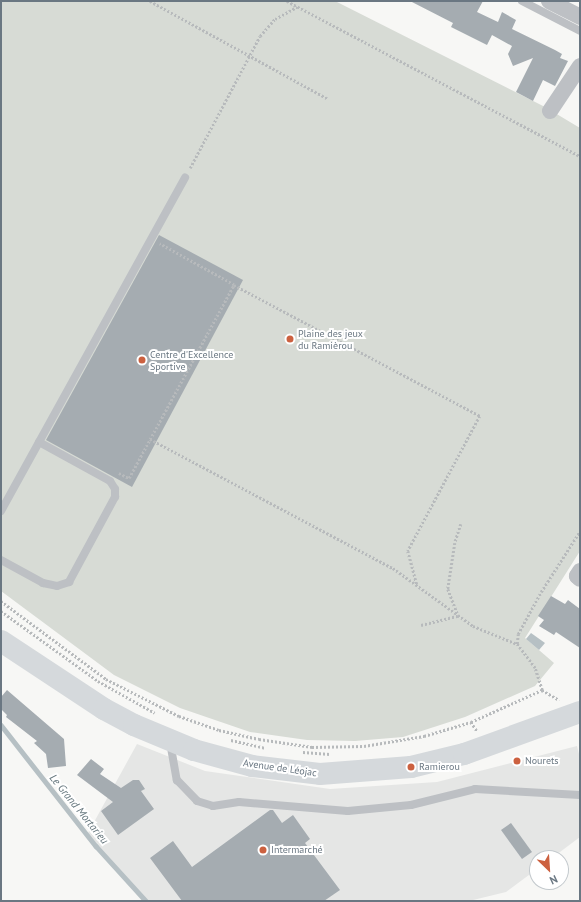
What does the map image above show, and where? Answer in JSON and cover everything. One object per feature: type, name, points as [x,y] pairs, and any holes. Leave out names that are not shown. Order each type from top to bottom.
[{"type":"main road","name":"Avenue de Léojac","points":[[1,641],[104,709],[170,741],[216,757],[252,766],[320,774],[373,772],[451,758],[572,709]]},
{"type":"street","points":[[549,1],[580,17]]},
{"type":"street","points":[[550,111],[580,66]]},
{"type":"street","points":[[580,571],[577,576],[580,579]]},
{"type":"lane","points":[[522,1],[580,31]]},
{"type":"lane","points":[[1,511],[185,178]]},
{"type":"lane","points":[[1,560],[43,583],[57,586],[69,582],[115,497],[115,489],[110,481],[39,442]]},
{"type":"lane","points":[[170,741],[177,780],[197,801],[213,806],[239,802],[348,811],[411,805],[475,789],[580,795]]},
{"type":"path","points":[[150,1],[328,99]]},
{"type":"path","points":[[287,1],[466,94],[580,156]]},
{"type":"path","points":[[185,178],[260,36],[275,19],[297,7]]},
{"type":"path","points":[[151,239],[480,416],[408,551],[417,585]]},
{"type":"path","points":[[116,471],[129,478],[234,285]]},
{"type":"path","points":[[150,439],[394,568],[474,626],[517,644],[535,668],[542,690],[572,709]]},
{"type":"path","points":[[458,615],[448,589],[455,543],[461,524]]},
{"type":"path","points":[[517,644],[518,634],[541,592],[580,531]]},
{"type":"path","points":[[1,601],[106,679],[179,716],[219,730],[312,747],[364,746],[424,736],[470,722],[542,690]]},
{"type":"path","points":[[1,611],[98,680],[157,714]]},
{"type":"path","points":[[421,626],[458,615]]},
{"type":"path","points":[[470,722],[477,731]]},
{"type":"path","points":[[470,733],[483,729]]},
{"type":"path","points":[[227,739],[271,749]]},
{"type":"path","points":[[302,752],[333,754]]},
{"type":"shaded area","name":"Plaine des jeux du Ramièrou","points":[[1,1],[335,1],[545,107],[580,128],[580,551],[525,638],[554,663],[535,686],[465,717],[403,737],[355,741],[307,740],[250,732],[180,708],[114,675],[1,591]]},
{"type":"shaded area","points":[[531,633],[545,643],[539,650],[526,639]]},
{"type":"shaded area","points":[[137,744],[205,771],[330,789],[437,782],[577,746],[580,758],[580,837],[563,850],[529,850],[529,875],[506,892],[469,901],[143,901],[88,833]]},
{"type":"building","points":[[410,1],[483,1],[477,12],[498,22],[502,12],[516,20],[512,29],[562,54],[560,58],[568,61],[555,86],[543,80],[533,101],[516,92],[533,58],[513,66],[508,54],[512,46],[492,35],[487,45],[451,27],[453,23]]},
{"type":"building","name":"Centre d'Excellence Sportive","points":[[159,235],[243,280],[132,487],[46,440]]},
{"type":"building","points":[[551,596],[565,604],[568,600],[580,609],[580,648],[556,632],[554,635],[539,626],[544,620],[538,616]]},
{"type":"building","points":[[7,690],[64,739],[66,766],[48,768],[46,754],[34,743],[37,741],[6,717],[7,715],[1,709],[1,697]]},
{"type":"building","points":[[91,759],[104,769],[100,774],[121,788],[133,780],[139,780],[145,789],[141,791],[154,809],[118,835],[101,811],[113,802],[77,775]]},
{"type":"building","name":"Intermarché","points":[[270,810],[273,810],[282,823],[293,815],[310,839],[305,843],[340,890],[324,901],[182,901],[150,858],[173,841],[192,867]]},
{"type":"building","points":[[511,823],[531,850],[529,850],[529,854],[522,859],[501,830]]},
{"type":"waterway","name":"Le Grand Mortarieu","points":[[1,725],[96,846],[146,901]]},
{"type":"place","name":"Plaine des jeux du Ramièrou","points":[[290,339]]},
{"type":"place","name":"Centre d'Excellence Sportive","points":[[142,360]]},
{"type":"place","name":"Nourets","points":[[517,761]]},
{"type":"place","name":"Ramierou","points":[[411,767]]},
{"type":"place","name":"Intermarché","points":[[263,850]]}]
